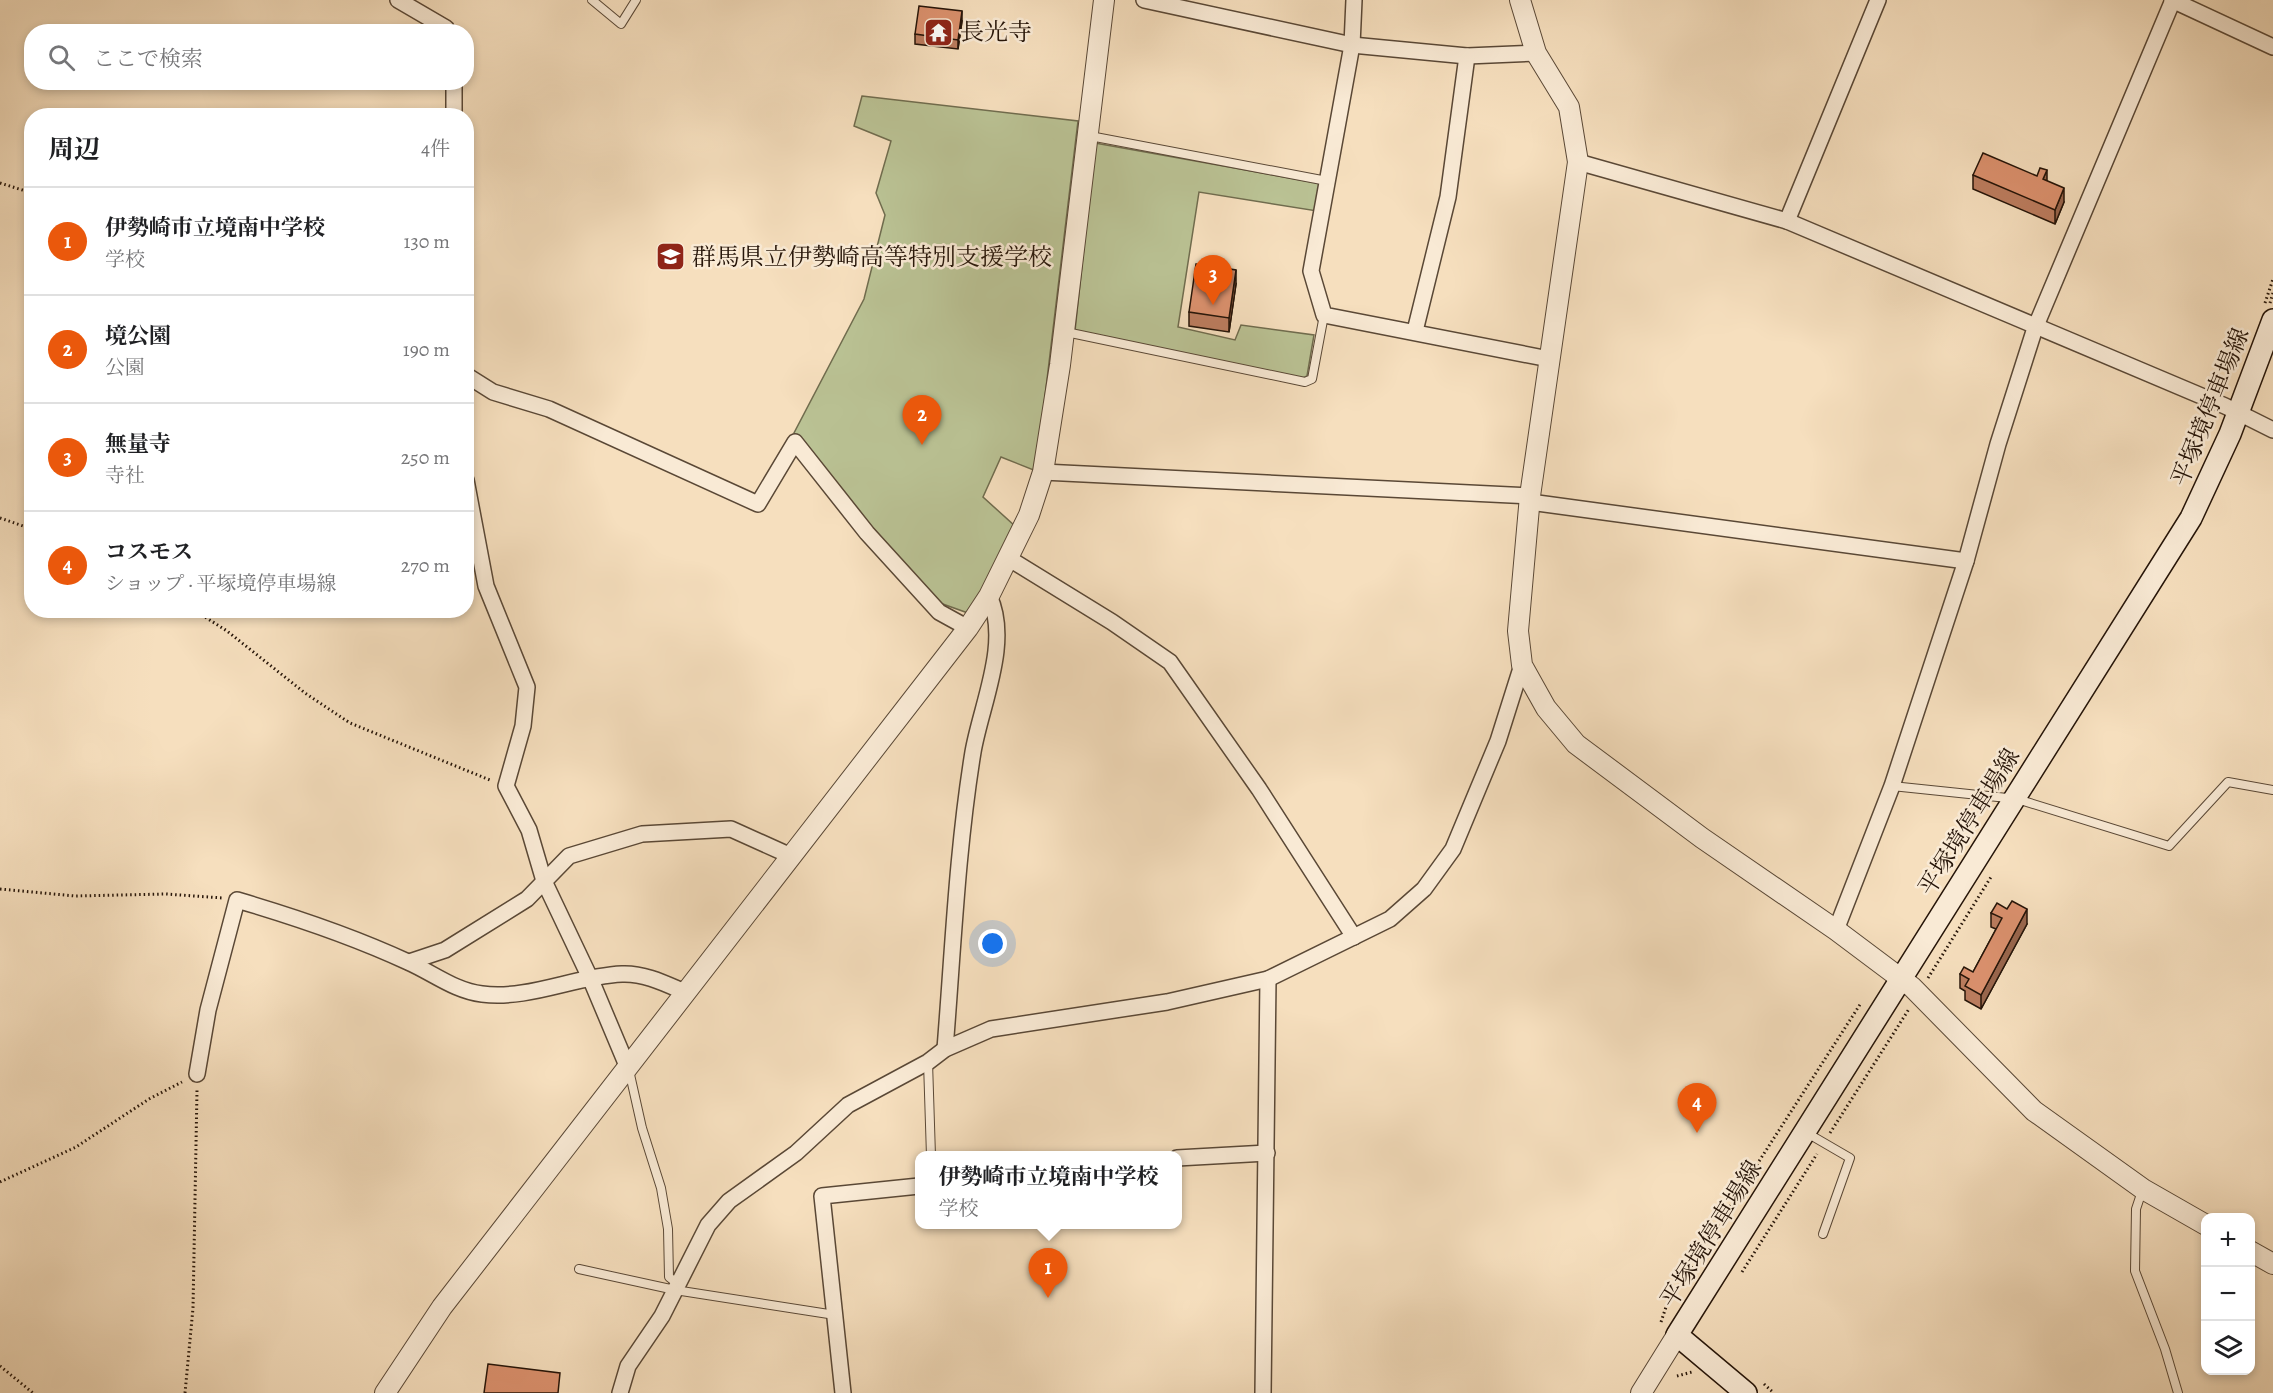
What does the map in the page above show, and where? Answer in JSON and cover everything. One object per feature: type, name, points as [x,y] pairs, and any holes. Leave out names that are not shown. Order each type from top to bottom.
[{"type":"main road","name":"平塚境停車場線","points":[[1677,1335],[2191,518],[2238,413],[2273,320]]},
{"type":"main road","points":[[1677,1335],[1746,1393]]},
{"type":"street","points":[[398,0],[439,24]]},
{"type":"street","points":[[386,1393],[442,1307],[968,628],[989,596],[1029,515],[1043,472],[1064,332],[1104,0]]},
{"type":"street","points":[[1144,0],[1352,45],[1467,56],[1536,53]]},
{"type":"street","points":[[1354,0],[1352,45],[1311,271],[1324,315],[1549,359]]},
{"type":"street","points":[[1520,0],[1536,53],[1569,107],[1578,162],[1530,499],[1518,631],[1522,665],[1546,708],[1576,744],[1702,838],[1836,930],[1902,980],[2034,1111],[2143,1189],[2201,1223]]},
{"type":"street","points":[[1787,221],[1878,0]]},
{"type":"street","points":[[1836,930],[1892,786],[1966,561],[1998,444],[2035,328],[2172,0],[2273,47]]},
{"type":"street","points":[[1415,331],[1448,196],[1467,56]]},
{"type":"street","points":[[454,90],[454,108]]},
{"type":"street","points":[[1578,162],[1787,221],[2273,430]]},
{"type":"street","points":[[474,380],[493,392],[549,409],[758,504],[795,442],[867,533],[939,612],[968,628]]},
{"type":"street","points":[[1043,472],[1530,499],[1966,561]]},
{"type":"street","points":[[474,522],[486,586],[527,687],[523,726],[506,786],[529,830],[544,880],[591,980],[628,1068]]},
{"type":"street","points":[[1008,558],[1112,622],[1170,662],[1259,789],[1354,937]]},
{"type":"street","points":[[945,1049],[957,899],[973,751],[992,676],[997,612],[989,596]]},
{"type":"street","points":[[620,1393],[628,1366],[662,1316],[708,1225],[729,1201],[796,1152],[848,1105],[928,1062],[945,1049],[991,1029],[1167,1002],[1268,979],[1390,919],[1424,889],[1453,849],[1498,741],[1522,665]]},
{"type":"street","points":[[409,962],[454,945],[527,899],[569,856],[642,834],[731,829],[791,856]]},
{"type":"street","points":[[197,1074],[208,1010],[237,900],[319,924],[409,962],[459,989],[482,994],[506,995],[622,974],[649,977],[687,993]]},
{"type":"street","points":[[1263,1393],[1268,979]]},
{"type":"street","points":[[1182,1158],[1267,1153]]},
{"type":"street","points":[[843,1393],[822,1196],[915,1186]]},
{"type":"street","points":[[2255,1254],[2273,1264]]},
{"type":"street","points":[[1641,1393],[1677,1335]]},
{"type":"lane","points":[[591,0],[621,24],[636,0]]},
{"type":"lane","points":[[1088,136],[1327,181]]},
{"type":"lane","points":[[1064,332],[1305,382],[1312,380],[1324,315]]},
{"type":"lane","points":[[1892,786],[2014,798],[2169,846],[2228,782],[2273,790]]},
{"type":"lane","points":[[928,1062],[931,1151]]},
{"type":"lane","points":[[628,1068],[642,1128],[661,1188],[668,1229],[669,1278],[676,1287]]},
{"type":"lane","points":[[1805,1132],[1850,1158],[1823,1234]]},
{"type":"lane","points":[[2143,1189],[2136,1209],[2135,1271],[2165,1349],[2178,1393]]},
{"type":"lane","points":[[579,1269],[835,1316]]},
{"type":"path","points":[[0,183],[24,190]]},
{"type":"path","points":[[0,518],[24,526]]},
{"type":"path","points":[[207,618],[227,631],[305,693],[350,723],[506,786]]},
{"type":"path","points":[[0,889],[75,896],[166,894],[237,900]]},
{"type":"path","points":[[0,1182],[76,1147],[149,1099],[197,1074],[193,1308],[184,1393]]},
{"type":"path","points":[[0,1366],[33,1393]]},
{"type":"path","points":[[1677,1376],[1694,1372]]},
{"type":"green space","points":[[862,96],[1078,121],[1036,471],[1001,457],[983,497],[1016,527],[982,593],[968,613],[940,603],[857,510],[794,433],[864,299],[885,215],[876,193],[891,141],[854,126]]},
{"type":"green space","points":[[1095,143],[1323,184],[1317,211],[1199,192],[1178,327],[1235,340],[1241,325],[1314,335],[1307,376],[1303,378],[1075,331]]},
{"type":"building","name":"長光寺","points":[[919,6],[962,11],[958,40],[915,34]]},
{"type":"building","points":[[1983,153],[2037,176],[2040,168],[2047,170],[2043,179],[2064,188],[2055,210],[1973,175]]},
{"type":"building","points":[[1196,264],[1236,270],[1229,318],[1189,312]]},
{"type":"building","points":[[2012,901],[2027,909],[1981,995],[1965,986],[1969,979],[1960,974],[1964,967],[1973,972],[2002,918],[1991,913],[1997,903],[2007,909]]},
{"type":"building","points":[[488,1364],[560,1373],[558,1393],[484,1393]]},
{"type":"place","name":"長光寺","points":[[939,32]]},
{"type":"place","name":"群馬県立伊勢崎高等特別支援学校","points":[[671,257]]},
{"type":"place","name":"無量寺","points":[[1213,305]]},
{"type":"place","name":"境公園","points":[[922,445]]},
{"type":"place","name":"コスモス","points":[[1697,1133]]},
{"type":"place","name":"伊勢崎市立境南中学校","points":[[1048,1298]]}]
